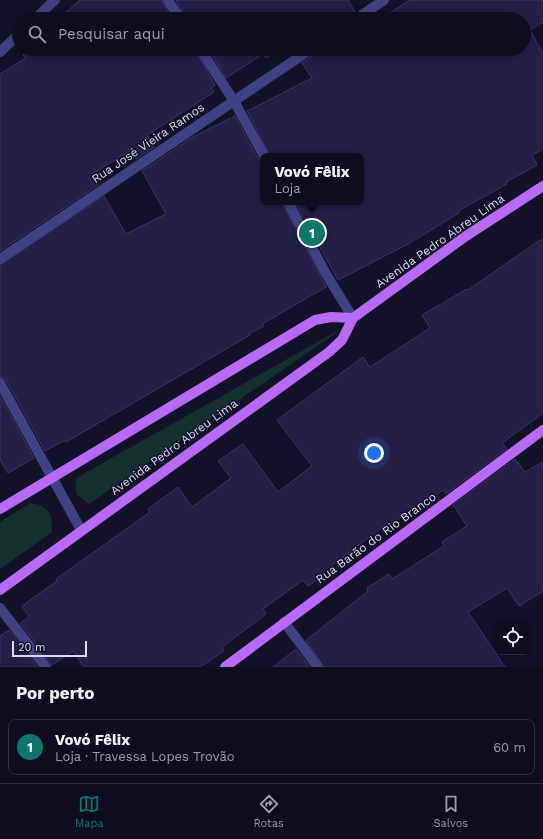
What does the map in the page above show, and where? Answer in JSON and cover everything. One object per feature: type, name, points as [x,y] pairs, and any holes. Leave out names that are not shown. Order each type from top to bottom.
[{"type":"main road","name":"Avenida Pedro Abreu Lima","points":[[0,590],[329,352],[342,340],[353,318],[466,236],[543,186]]},
{"type":"main road","points":[[0,509],[315,320],[331,317],[353,318]]},
{"type":"main road","name":"Rua Barão do Rio Branco","points":[[225,667],[543,430]]},
{"type":"street","points":[[42,12],[55,0]]},
{"type":"street","points":[[168,0],[176,12]]},
{"type":"street","points":[[366,12],[384,0]]},
{"type":"street","points":[[0,52],[12,41]]},
{"type":"street","points":[[205,56],[234,101],[262,153]]},
{"type":"street","name":"Rua José Vieira Ramos","points":[[0,259],[301,56]]},
{"type":"street","points":[[290,205],[326,274],[353,318]]},
{"type":"street","points":[[0,383],[81,530]]},
{"type":"street","points":[[0,608],[46,667]]},
{"type":"street","points":[[284,622],[318,667]]},
{"type":"green space","points":[[346,326],[89,504],[76,494],[76,478]]},
{"type":"green space","points":[[31,503],[43,507],[49,512],[52,520],[52,532],[0,569],[0,522]]},
{"type":"building","points":[[80,0],[162,0],[168,12],[66,12]]},
{"type":"building","points":[[176,0],[348,0],[355,12],[182,12]]},
{"type":"building","points":[[410,0],[543,0],[543,22],[531,29],[531,12],[391,12]]},
{"type":"building","points":[[531,32],[543,54],[543,149],[532,155],[537,165],[506,182],[507,184],[458,211],[459,213],[410,243],[338,280],[297,205],[364,205],[364,153],[268,153],[247,111],[312,78],[302,63],[312,56],[531,56]]},
{"type":"building","points":[[24,56],[198,56],[215,85],[211,88],[214,92],[147,135],[154,147],[136,159],[131,150],[92,174],[98,185],[0,251],[0,74],[26,58]]},
{"type":"building","points":[[212,56],[260,56],[226,78]]},
{"type":"building","points":[[235,116],[260,160],[260,205],[284,205],[326,287],[262,324],[264,326],[249,334],[250,335],[66,442],[65,440],[45,451],[6,380],[0,377],[0,265],[104,196],[126,234],[166,214],[142,171],[191,138]]},
{"type":"building","points":[[543,238],[543,413],[502,443],[507,449],[446,494],[443,490],[386,527],[385,525],[331,566],[333,569],[308,586],[303,580],[263,609],[266,614],[222,647],[224,651],[200,667],[84,667],[73,651],[52,665],[20,623],[29,617],[22,606],[57,581],[56,579],[150,512],[148,509],[178,487],[192,507],[231,478],[218,461],[243,444],[278,492],[312,466],[277,420],[363,357],[370,367],[430,328],[422,315],[467,289],[468,290]]},
{"type":"building","points":[[0,396],[34,458],[8,473],[0,460]]},
{"type":"building","points":[[515,459],[525,472],[543,462],[543,591],[519,606],[507,588],[468,612],[495,652],[495,655],[497,655],[505,667],[324,667],[306,641],[368,591],[367,588],[389,574],[392,579],[444,546],[442,542],[467,526],[453,505]]},
{"type":"building","points":[[9,630],[38,667],[0,667],[0,636]]},
{"type":"building","points":[[296,649],[310,667],[273,667]]},
{"type":"place","name":"Vovó Fêlix","points":[[312,233]]}]
